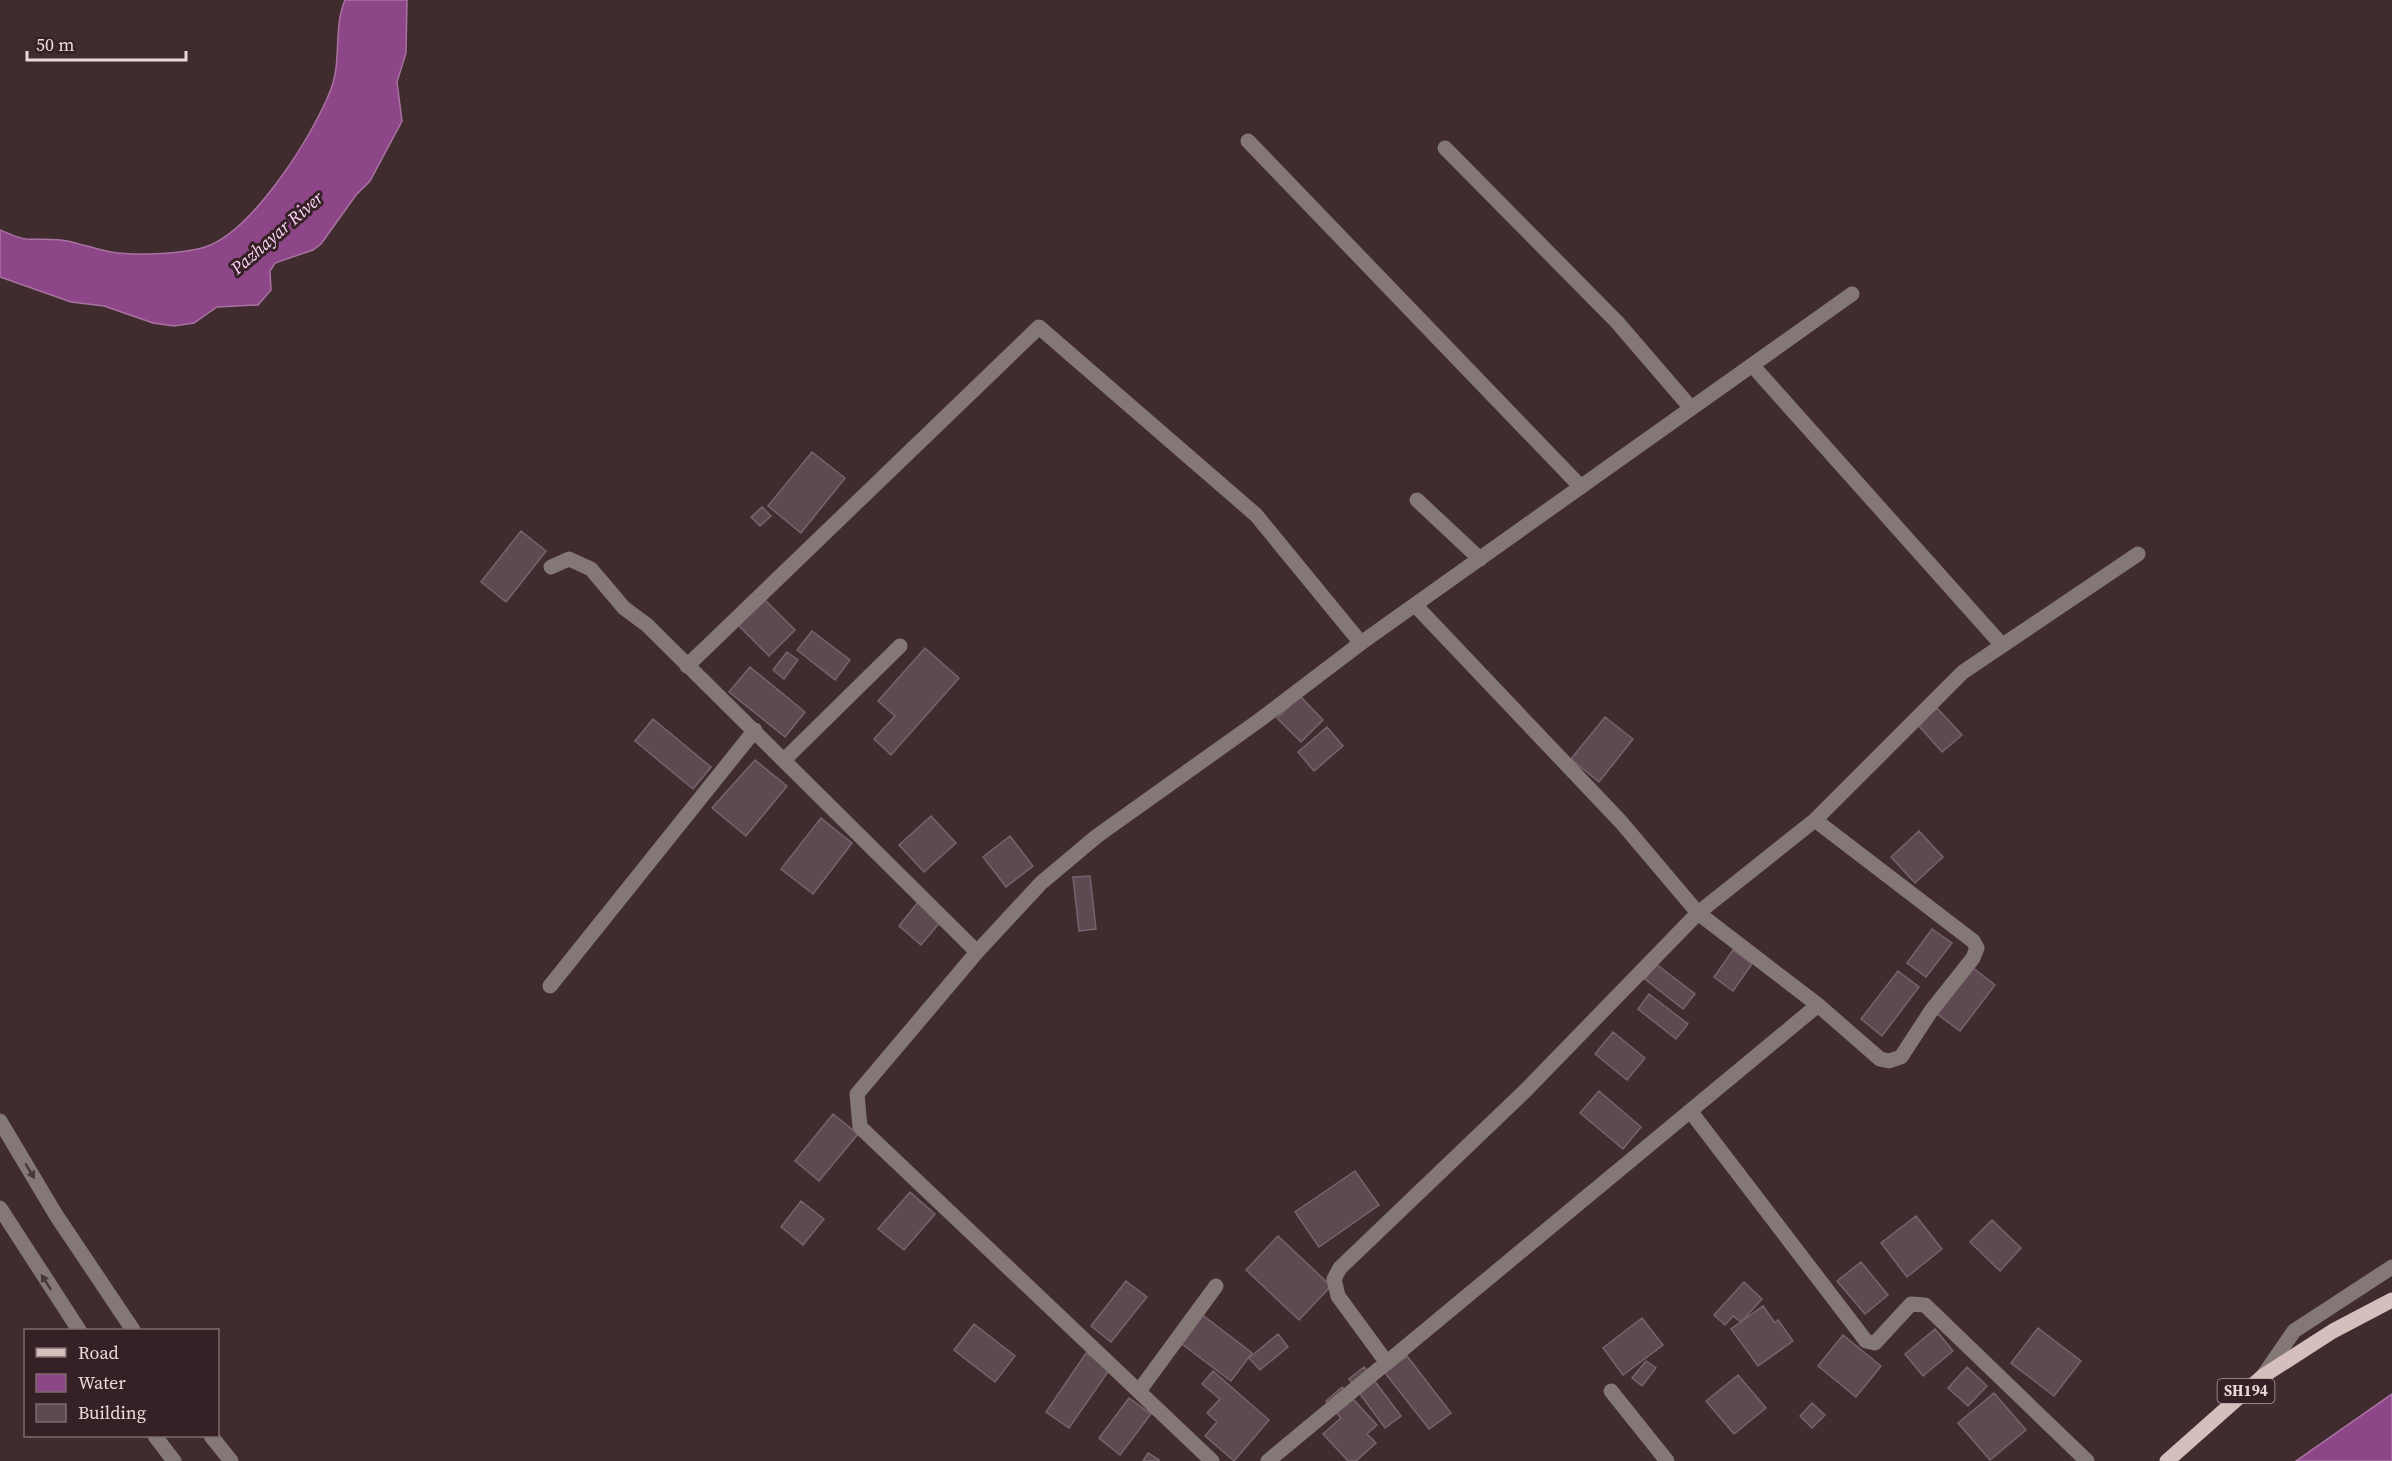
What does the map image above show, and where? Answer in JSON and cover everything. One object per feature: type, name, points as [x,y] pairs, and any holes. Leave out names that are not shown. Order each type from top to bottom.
[{"type":"main road","name":"SH194","points":[[2167,1461],[2263,1376],[2333,1331],[2392,1300]]},
{"type":"street","points":[[1248,141],[1581,487]]},
{"type":"street","points":[[1445,148],[1617,322],[1691,408]]},
{"type":"street","points":[[1212,1461],[860,1127],[856,1094],[977,952],[1041,883],[1097,836],[1261,719],[1361,643],[1852,294]]},
{"type":"street","points":[[687,666],[1039,327],[1256,515],[1361,643]]},
{"type":"street","points":[[1752,365],[2001,644]]},
{"type":"street","points":[[1417,500],[1480,559]]},
{"type":"street","points":[[1386,1364],[1338,1296],[1334,1280],[1340,1268],[1525,1091],[1698,913],[1815,820],[1963,672],[2001,644],[2138,554]]},
{"type":"street","points":[[551,567],[569,559],[591,569],[624,608],[647,625],[785,759],[977,952]]},
{"type":"street","points":[[1416,606],[1620,822],[1698,913],[1818,1005],[1880,1059],[1895,1060],[1901,1057],[1931,1011],[1973,958],[1977,948],[1974,941],[1815,820]]},
{"type":"street","points":[[785,759],[900,646]]},
{"type":"street","points":[[550,986],[755,730]]},
{"type":"street","points":[[1268,1461],[1818,1005]]},
{"type":"street","points":[[1691,1112],[1866,1341],[1875,1343],[1911,1304],[1925,1305],[2088,1461]]},
{"type":"street","points":[[0,1121],[56,1215],[132,1329]]},
{"type":"street","points":[[0,1208],[78,1329]]},
{"type":"street","points":[[2263,1376],[2294,1331],[2392,1267]]},
{"type":"street","points":[[1139,1390],[1216,1286]]},
{"type":"street","points":[[1611,1390],[1667,1461]]},
{"type":"street","points":[[156,1437],[174,1461]]},
{"type":"street","points":[[211,1437],[231,1461]]},
{"type":"water","name":"Pazhayar River","points":[[345,0],[407,0],[406,53],[397,82],[402,121],[370,181],[356,195],[321,244],[313,250],[275,263],[270,271],[271,290],[258,305],[217,307],[194,323],[174,326],[153,323],[104,306],[71,302],[0,277],[0,230],[16,237],[62,240],[111,252],[144,254],[181,252],[202,248],[221,239],[240,224],[260,204],[296,156],[323,108],[334,78],[339,22]]},
{"type":"water","points":[[2392,1394],[2392,1461],[2296,1461]]},
{"type":"building","points":[[812,452],[845,478],[801,533],[768,506]]},
{"type":"building","points":[[762,507],[771,516],[760,526],[751,517]]},
{"type":"building","points":[[521,531],[546,551],[506,602],[481,582]]},
{"type":"building","points":[[764,599],[795,630],[769,656],[738,625]]},
{"type":"building","points":[[812,631],[850,660],[835,680],[797,650]]},
{"type":"building","points":[[925,648],[959,678],[891,755],[874,739],[895,716],[878,701]]},
{"type":"building","points":[[787,652],[798,660],[784,679],[773,670]]},
{"type":"building","points":[[750,667],[805,712],[785,737],[729,692]]},
{"type":"building","points":[[1300,696],[1323,720],[1301,742],[1277,718]]},
{"type":"building","points":[[1937,708],[1962,735],[1942,752],[1918,725]]},
{"type":"building","points":[[1605,717],[1633,739],[1599,782],[1571,759]]},
{"type":"building","points":[[653,719],[711,767],[693,789],[635,741]]},
{"type":"building","points":[[1327,727],[1343,746],[1314,771],[1298,752]]},
{"type":"building","points":[[755,760],[787,786],[746,836],[712,808]]},
{"type":"building","points":[[931,816],[956,843],[924,872],[899,845]]},
{"type":"building","points":[[821,818],[852,843],[813,894],[781,869]]},
{"type":"building","points":[[1919,831],[1943,857],[1915,883],[1891,857]]},
{"type":"building","points":[[1010,836],[1033,866],[1006,887],[983,857]]},
{"type":"building","points":[[1090,876],[1096,929],[1079,931],[1073,877]]},
{"type":"building","points":[[918,902],[941,921],[921,945],[899,926]]},
{"type":"building","points":[[1932,929],[1952,943],[1926,977],[1907,963]]},
{"type":"building","points":[[1733,950],[1752,964],[1733,991],[1714,977]]},
{"type":"building","points":[[1656,964],[1695,994],[1683,1009],[1645,979]]},
{"type":"building","points":[[1973,968],[1995,985],[1960,1031],[1937,1014]]},
{"type":"building","points":[[1898,971],[1919,987],[1882,1036],[1861,1019]]},
{"type":"building","points":[[1649,994],[1688,1024],[1676,1039],[1638,1009]]},
{"type":"building","points":[[1613,1032],[1645,1058],[1627,1080],[1595,1054]]},
{"type":"building","points":[[1599,1091],[1641,1127],[1623,1149],[1580,1113]]},
{"type":"building","points":[[833,1114],[858,1134],[819,1181],[795,1161]]},
{"type":"building","points":[[1355,1171],[1379,1205],[1319,1247],[1295,1212]]},
{"type":"building","points":[[910,1192],[935,1214],[904,1250],[878,1229]]},
{"type":"building","points":[[801,1201],[824,1219],[803,1245],[781,1227]]},
{"type":"building","points":[[1916,1216],[1942,1249],[1907,1277],[1881,1243]]},
{"type":"building","points":[[1992,1220],[2021,1248],[2000,1271],[1970,1242]]},
{"type":"building","points":[[1278,1236],[1331,1286],[1299,1320],[1246,1270]]},
{"type":"building","points":[[1861,1262],[1888,1295],[1865,1314],[1837,1281]]},
{"type":"building","points":[[1126,1281],[1147,1297],[1111,1342],[1091,1326]]},
{"type":"building","points":[[1744,1282],[1762,1299],[1741,1322],[1733,1316],[1725,1325],[1714,1315]]},
{"type":"building","points":[[1763,1306],[1775,1323],[1778,1320],[1793,1341],[1758,1366],[1731,1329]]},
{"type":"building","points":[[1200,1313],[1252,1353],[1231,1381],[1178,1341]]},
{"type":"building","points":[[1642,1318],[1663,1345],[1623,1375],[1603,1348]]},
{"type":"building","points":[[974,1324],[1015,1356],[995,1382],[954,1350]]},
{"type":"building","points":[[2038,1328],[2081,1361],[2054,1396],[2011,1363]]},
{"type":"building","points":[[1935,1329],[1953,1351],[1923,1376],[1905,1354]]},
{"type":"building","points":[[1278,1334],[1288,1347],[1260,1370],[1249,1358]]},
{"type":"building","points":[[1843,1335],[1881,1366],[1856,1397],[1818,1366]]},
{"type":"building","points":[[1086,1353],[1110,1369],[1069,1428],[1046,1412]]},
{"type":"building","points":[[1407,1356],[1451,1413],[1429,1429],[1385,1373]]},
{"type":"building","points":[[1646,1361],[1656,1368],[1642,1386],[1632,1378]]},
{"type":"building","points":[[1364,1367],[1401,1416],[1385,1428],[1349,1379]]},
{"type":"building","points":[[1967,1367],[1987,1386],[1968,1406],[1948,1388]]},
{"type":"building","points":[[1213,1371],[1269,1420],[1234,1461],[1205,1436],[1217,1422],[1207,1413],[1220,1399],[1202,1384]]},
{"type":"building","points":[[1738,1375],[1766,1408],[1734,1434],[1706,1401]]},
{"type":"building","points":[[1342,1387],[1377,1425],[1367,1434],[1376,1443],[1356,1461],[1348,1461],[1323,1434],[1341,1418],[1326,1401]]},
{"type":"building","points":[[1994,1393],[2026,1430],[1990,1460],[1958,1423]]},
{"type":"building","points":[[1129,1398],[1151,1414],[1120,1455],[1099,1438]]},
{"type":"building","points":[[1812,1403],[1825,1415],[1812,1428],[1800,1416]]},
{"type":"building","points":[[1148,1453],[1159,1460],[1159,1461],[1143,1461]]}]
